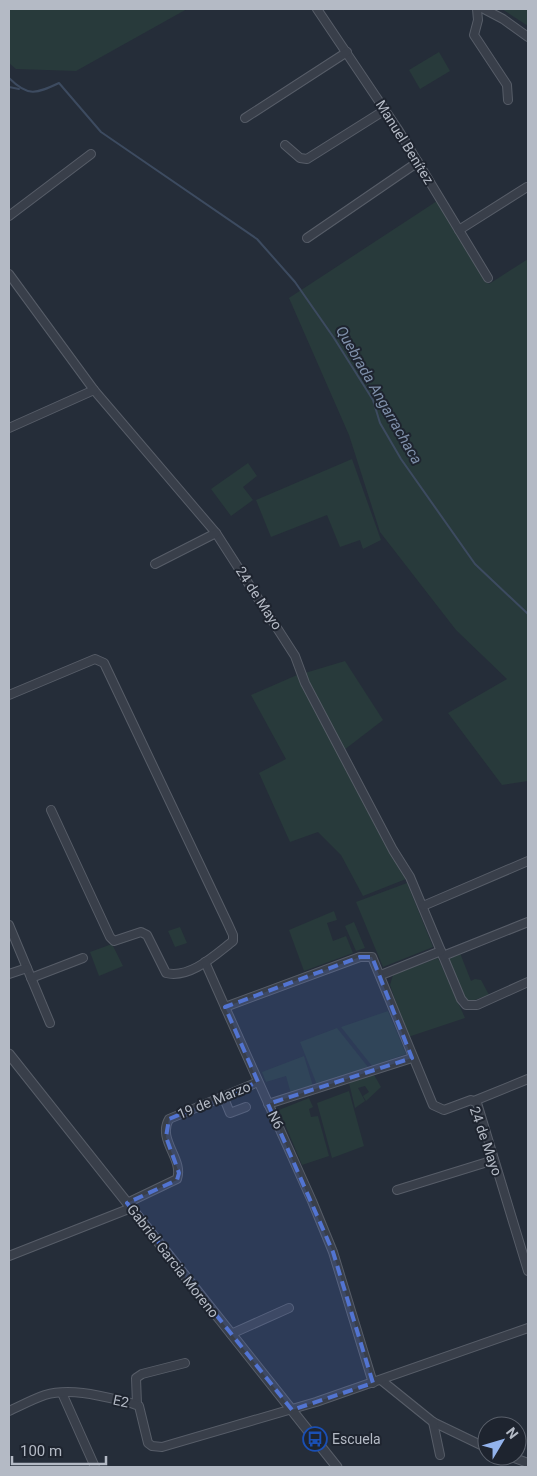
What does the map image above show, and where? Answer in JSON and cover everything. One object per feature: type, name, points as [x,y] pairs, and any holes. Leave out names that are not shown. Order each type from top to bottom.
[{"type":"street","name":"Manuel Benítez","points":[[317,9],[385,110],[488,278]]},
{"type":"street","points":[[477,9],[478,20],[474,35],[507,85],[508,100]]},
{"type":"street","points":[[484,9],[503,19],[528,37]]},
{"type":"street","points":[[245,118],[347,52]]},
{"type":"street","points":[[285,145],[300,158],[307,159],[385,110]]},
{"type":"street","points":[[9,216],[91,154]]},
{"type":"street","points":[[307,238],[418,162]]},
{"type":"street","points":[[459,230],[528,186]]},
{"type":"street","name":"24 de Mayo","points":[[9,274],[94,390],[216,533],[295,656],[306,683],[423,906],[461,999],[470,1006],[528,982]]},
{"type":"street","points":[[9,428],[94,390]]},
{"type":"street","points":[[155,564],[216,533]]},
{"type":"street","points":[[9,695],[95,659],[104,662],[234,935],[233,941],[205,962],[186,972],[172,975],[166,973],[147,935],[141,932],[118,940],[110,937],[51,810]]},
{"type":"street","points":[[423,906],[528,861]]},
{"type":"street","points":[[381,975],[443,957],[528,922]]},
{"type":"street","points":[[9,925],[50,1023]]},
{"type":"street","points":[[225,1007],[360,957],[372,957],[381,975],[412,1058],[268,1104]]},
{"type":"street","points":[[31,978],[83,958]]},
{"type":"street","name":"N6","points":[[205,962],[292,1155],[333,1252],[377,1381]]},
{"type":"street","points":[[9,974],[27,968]]},
{"type":"street","name":"Gabriel Garcia Moreno","points":[[9,1054],[337,1467]]},
{"type":"street","name":"24 de Mayo","points":[[412,1058],[436,1108],[444,1110],[474,1101],[528,1271]]},
{"type":"street","points":[[474,1101],[528,1079]]},
{"type":"street","name":"19 de Marzo","points":[[9,1256],[129,1206],[177,1179],[179,1171],[166,1138],[165,1128],[169,1119],[258,1082]]},
{"type":"street","points":[[223,1096],[230,1113],[246,1107]]},
{"type":"street","points":[[397,1190],[494,1160]]},
{"type":"street","points":[[232,1334],[289,1308]]},
{"type":"street","points":[[292,1410],[528,1328]]},
{"type":"street","points":[[137,1404],[136,1378],[142,1374],[185,1363]]},
{"type":"street","points":[[377,1381],[433,1422],[477,1443]]},
{"type":"street","name":"E2","points":[[9,1411],[44,1395],[76,1392],[137,1404],[146,1440],[155,1447],[292,1410]]},
{"type":"street","points":[[62,1393],[95,1467]]},
{"type":"street","points":[[433,1422],[440,1455]]},
{"type":"highlighted area","points":[[360,957],[372,957],[412,1058],[268,1104],[333,1252],[373,1383],[292,1410],[127,1203],[177,1180],[179,1173],[166,1137],[169,1119],[258,1082],[225,1007]]},
{"type":"shaded area","points":[[9,9],[187,9],[76,71],[16,69],[9,63]]},
{"type":"shaded area","points":[[502,9],[528,9],[528,26]]},
{"type":"shaded area","points":[[439,52],[450,71],[420,89],[409,70]]},
{"type":"shaded area","points":[[437,201],[489,284],[528,259],[528,781],[502,785],[448,713],[507,679],[456,630],[380,532],[349,435],[289,298]]},
{"type":"shaded area","points":[[352,459],[381,540],[363,549],[360,540],[340,547],[327,515],[271,537],[256,500]]},
{"type":"shaded area","points":[[248,463],[257,476],[243,487],[253,500],[231,516],[211,489]]},
{"type":"shaded area","points":[[345,661],[383,720],[344,750],[305,673]]},
{"type":"shaded area","points":[[297,675],[406,879],[363,896],[341,855],[318,832],[290,842],[259,773],[286,759],[251,695]]},
{"type":"shaded area","points":[[407,883],[433,947],[383,967],[356,902]]},
{"type":"shaded area","points":[[334,911],[337,920],[327,923],[333,941],[346,936],[353,953],[304,971],[289,930]]},
{"type":"shaded area","points":[[354,922],[365,948],[356,951],[345,926]]},
{"type":"shaded area","points":[[180,927],[187,943],[175,947],[168,931]]},
{"type":"shaded area","points":[[112,944],[123,966],[99,976],[90,952]]},
{"type":"shaded area","points":[[460,953],[471,981],[475,979],[481,980],[489,995],[469,1002],[460,992],[447,959]]},
{"type":"shaded area","points":[[438,958],[465,1018],[408,1037],[390,985],[393,975]]},
{"type":"shaded area","points":[[388,1011],[406,1054],[372,1066],[341,1027]]},
{"type":"shaded area","points":[[337,1028],[368,1067],[317,1085],[300,1042]]},
{"type":"shaded area","points":[[304,1056],[313,1086],[291,1094],[286,1076],[266,1082],[262,1072]]},
{"type":"shaded area","points":[[373,1073],[381,1087],[366,1101],[363,1096],[369,1092],[365,1086],[358,1088],[365,1101],[355,1108],[349,1083]]},
{"type":"shaded area","points":[[349,1091],[364,1146],[332,1158],[317,1103]]},
{"type":"shaded area","points":[[309,1098],[313,1107],[309,1109],[311,1117],[318,1116],[329,1156],[302,1165],[279,1110]]},
{"type":"waterway","name":"Quebrada Angarrachaca","points":[[9,78],[22,88],[32,92],[44,90],[59,83],[101,132],[257,239],[295,282],[334,338],[373,400],[380,423],[401,459],[475,564],[528,614]]},
{"type":"waterway","name":"Quebrada Angarrachaca","points":[[9,87],[19,89]]},
{"type":"place","name":"Escuela","points":[[315,1439]]}]
